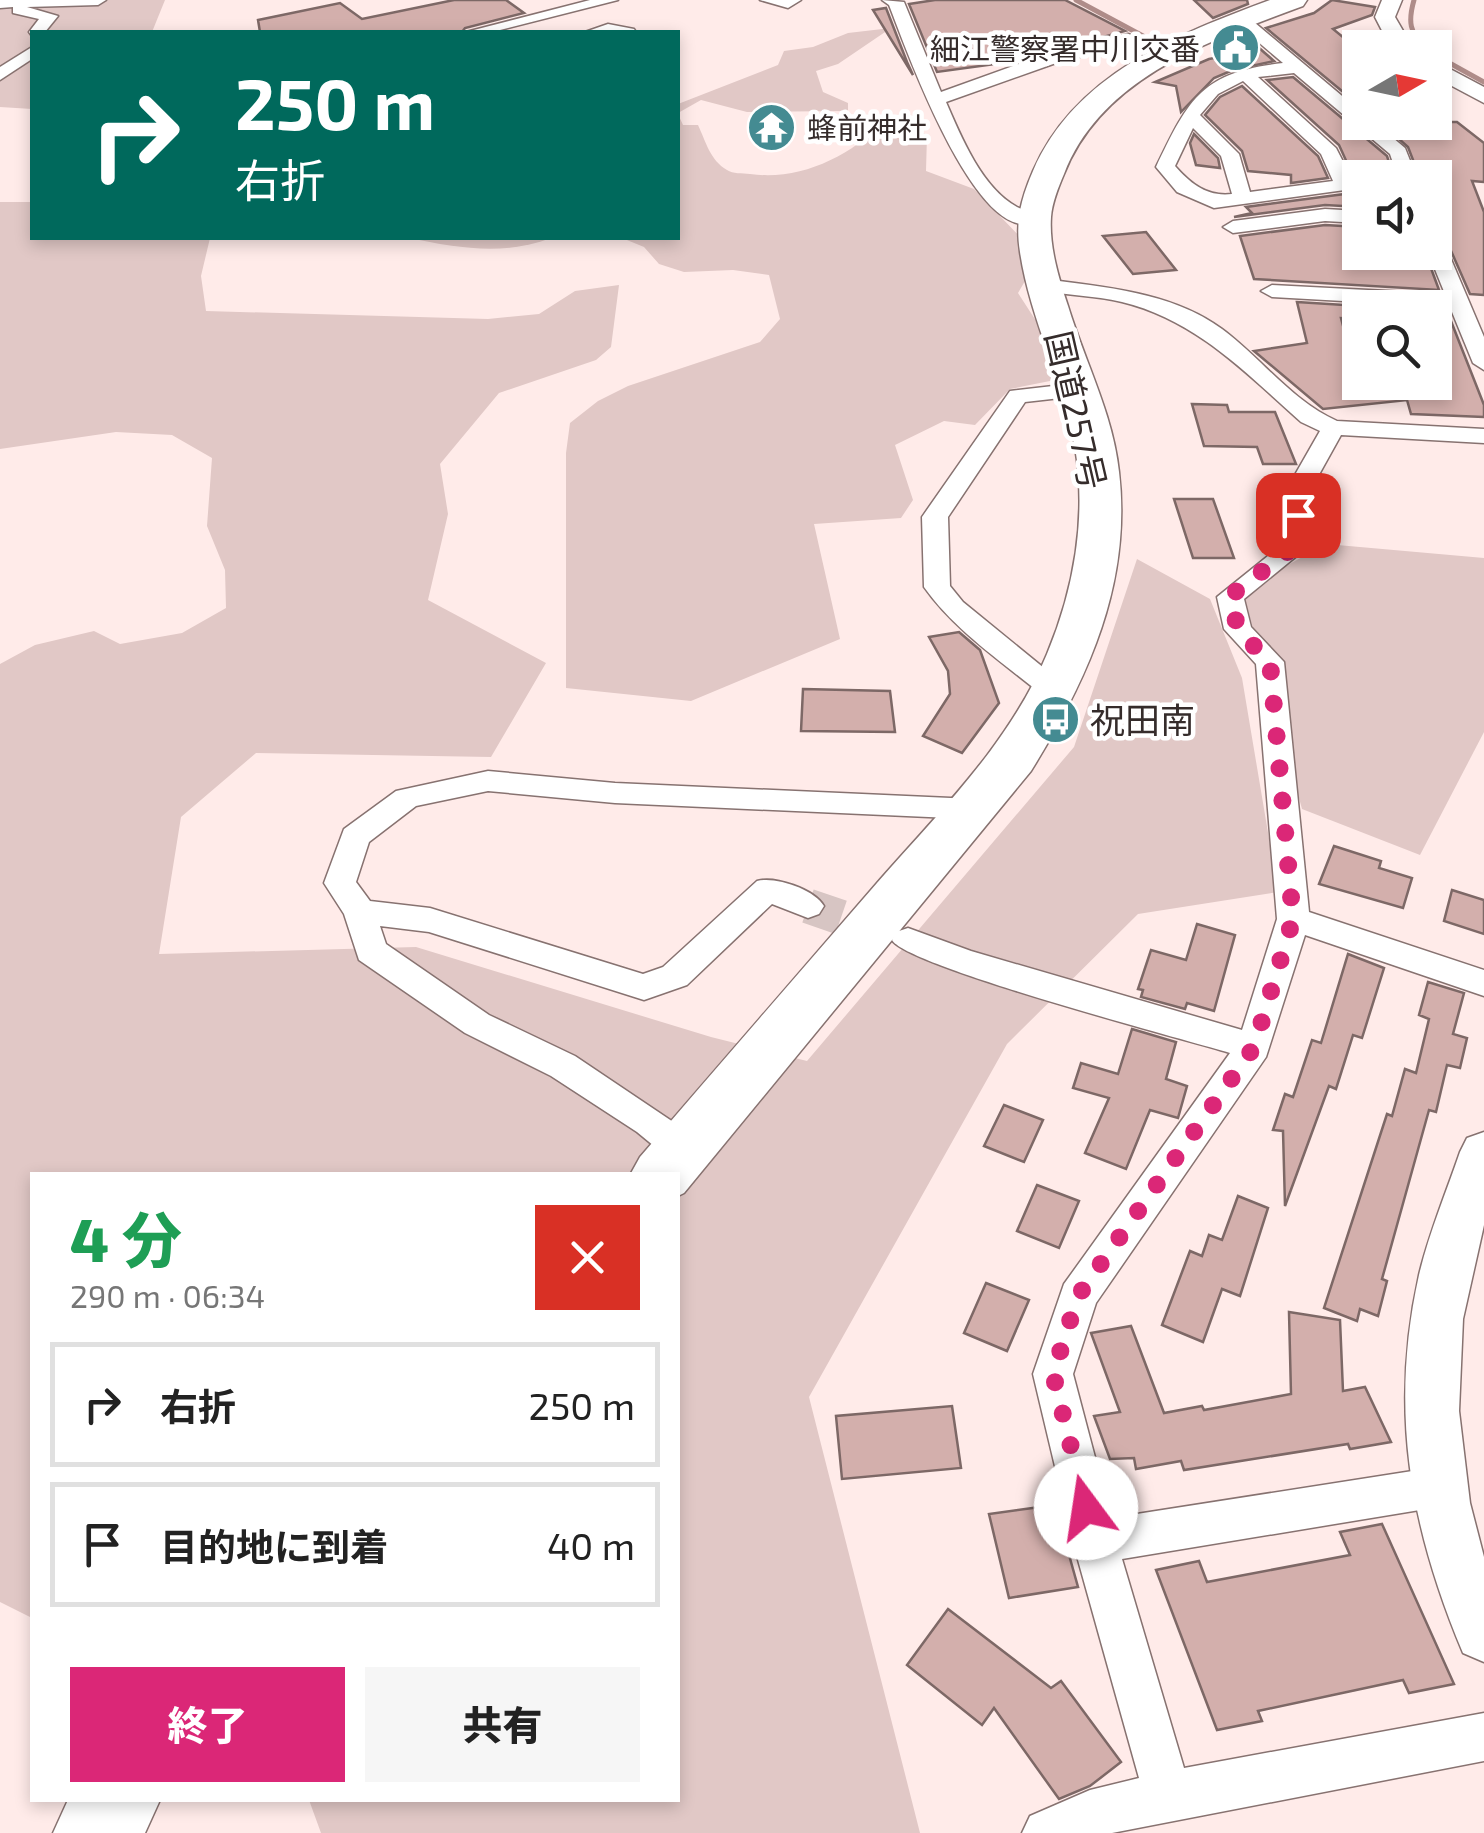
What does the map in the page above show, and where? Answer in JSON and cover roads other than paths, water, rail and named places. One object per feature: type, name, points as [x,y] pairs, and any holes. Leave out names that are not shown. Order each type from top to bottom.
[{"type":"highway","name":"国道257号","points":[[673,1162],[1012,759],[1056,692],[1083,627],[1100,533],[1098,471],[1079,390],[1044,285],[1034,216],[1047,170],[1069,131],[1099,98],[1171,49],[1294,0]]},
{"type":"highway","points":[[95,1833],[118,1802]]},
{"type":"street","points":[[0,6],[98,0]]},
{"type":"street","points":[[496,30],[610,0]]},
{"type":"street","points":[[768,0],[788,4],[793,0]]},
{"type":"street","points":[[896,0],[963,155],[995,200],[1014,214],[1034,216]]},
{"type":"street","points":[[1392,0],[1386,17],[1393,30]]},
{"type":"street","points":[[0,6],[50,16],[40,30]]},
{"type":"street","points":[[1242,20],[1342,105]]},
{"type":"street","points":[[938,99],[1050,59],[1128,39],[1171,49]]},
{"type":"street","points":[[0,75],[30,53]]},
{"type":"street","points":[[1244,73],[1329,152],[1344,185],[1214,202],[1184,188],[1165,167],[1189,114],[1220,82],[1244,73],[1298,67]]},
{"type":"street","points":[[1452,78],[1484,96]]},
{"type":"street","points":[[1189,114],[1230,154],[1242,197]]},
{"type":"street","points":[[1384,140],[1401,160]]},
{"type":"street","points":[[1233,227],[1342,216]]},
{"type":"street","points":[[1446,270],[1484,363]]},
{"type":"street","points":[[1044,285],[1126,296],[1190,320],[1213,333],[1309,417],[1333,428],[1484,436]]},
{"type":"street","points":[[1272,291],[1459,301]]},
{"type":"street","points":[[1056,692],[954,608],[937,587],[936,516],[1018,396],[1079,390]]},
{"type":"street","points":[[1168,1795],[1095,1542],[1053,1374],[1078,1296],[1254,1047],[1293,919],[1270,662],[1238,630],[1230,596],[1290,550],[1304,480],[1333,428]]},
{"type":"street","points":[[673,1162],[650,1122],[563,1066],[477,1024],[371,950],[360,912],[340,883],[355,837],[407,798],[488,780],[615,793],[973,808]]},
{"type":"street","points":[[360,912],[430,920],[644,987],[675,976],[768,889],[808,906]]},
{"type":"street","points":[[1293,919],[1484,983]]},
{"type":"street","points":[[908,940],[962,960],[1254,1047]]},
{"type":"street","points":[[1484,1152],[1445,1274],[1430,1367],[1438,1487],[1468,1600],[1484,1632]]},
{"type":"street","points":[[1095,1542],[1438,1487]]},
{"type":"street","points":[[1047,1833],[1090,1814],[1168,1795],[1484,1737]]},
{"type":"waterway","points":[[1076,0],[1143,36]]},
{"type":"waterway","points":[[1413,30],[1414,0]]},
{"type":"waterway","points":[[1452,64],[1484,82]]},
{"type":"tunnel","points":[[808,906],[884,932]]},
{"type":"place","name":"細江警察署中川交番","points":[[1235,48]]},
{"type":"place","name":"蜂前神社","points":[[772,127]]},
{"type":"place","name":"祝田南","points":[[1055,719]]}]
